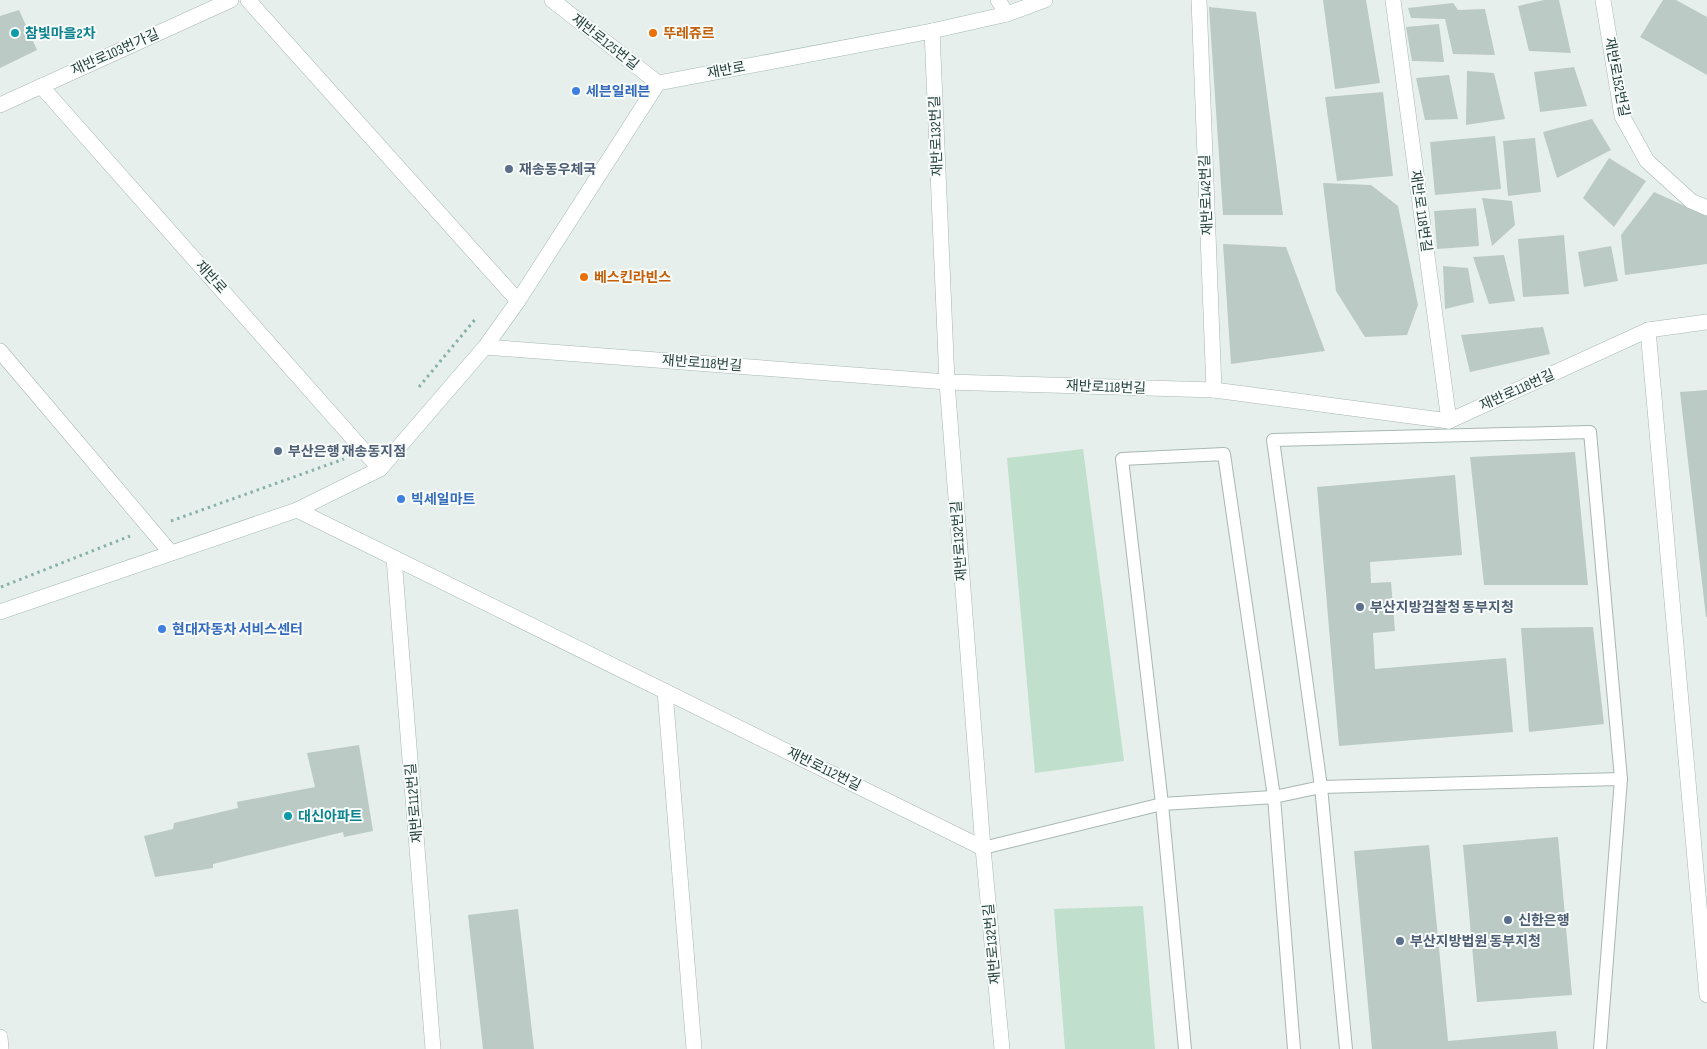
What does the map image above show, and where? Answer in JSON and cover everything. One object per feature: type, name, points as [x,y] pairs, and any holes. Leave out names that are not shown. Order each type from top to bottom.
[{"type":"street","name":"재반로103번가길","points":[[0,104],[231,0]]},
{"type":"street","points":[[248,0],[518,301]]},
{"type":"street","name":"재반로125번길","points":[[552,0],[658,83]]},
{"type":"street","points":[[998,0],[1007,14]]},
{"type":"street","name":"재반로","points":[[658,83],[932,31],[1007,14],[1045,0]]},
{"type":"street","name":"재반로142번길","points":[[1199,0],[1214,390]]},
{"type":"street","name":"재반로 118번길","points":[[1393,0],[1448,421]]},
{"type":"street","name":"재반로152번길","points":[[1603,0],[1622,116],[1647,161],[1691,201],[1707,208]]},
{"type":"street","name":"재반로132번길","points":[[932,31],[947,382],[983,848],[1002,1049]]},
{"type":"street","points":[[0,612],[297,510],[380,469],[484,347],[518,301],[658,83]]},
{"type":"street","name":"재반로","points":[[41,86],[380,469]]},
{"type":"street","name":"재반로118번길","points":[[484,347],[947,382],[1214,390],[1448,421],[1648,330],[1707,322]]},
{"type":"street","points":[[1648,330],[1700,824],[1707,995]]},
{"type":"street","points":[[0,350],[171,553]]},
{"type":"street","name":"재반로112번길","points":[[297,510],[983,848]]},
{"type":"street","name":"재반로112번길","points":[[394,558],[433,1049]]},
{"type":"street","points":[[665,691],[694,1049]]},
{"type":"street","points":[[0,1037],[1,1049]]},
{"type":"lane","points":[[1346,1049],[1321,788],[1273,440],[1590,432],[1621,778],[1600,1049]]},
{"type":"lane","points":[[1185,1049],[1162,804],[1122,459],[1224,454],[1274,797],[1294,1049]]},
{"type":"lane","points":[[983,848],[1162,804],[1274,797],[1321,788],[1621,778]]},
{"type":"path","points":[[416,391],[479,315]]},
{"type":"path","points":[[0,587],[150,528],[365,452]]},
{"type":"green space","points":[[1083,449],[1124,761],[1035,773],[1007,458]]},
{"type":"green space","points":[[1143,906],[1155,1049],[1065,1049],[1054,909]]},
{"type":"building","points":[[1323,0],[1366,0],[1380,83],[1335,89]]},
{"type":"building","points":[[1544,0],[1559,0],[1571,53],[1529,51],[1518,6]]},
{"type":"building","points":[[1663,0],[1676,0],[1707,17],[1707,75],[1640,37]]},
{"type":"building","points":[[1453,3],[1458,10],[1485,9],[1495,55],[1453,54],[1445,19],[1411,18],[1408,8]]},
{"type":"building","points":[[1209,7],[1256,12],[1283,215],[1223,215]]},
{"type":"building","name":"참빛마을2차","points":[[19,10],[37,50],[0,68],[0,16]]},
{"type":"building","points":[[1439,24],[1444,62],[1412,61],[1406,27]]},
{"type":"building","points":[[1574,67],[1587,106],[1540,112],[1534,72]]},
{"type":"building","points":[[1467,71],[1494,73],[1505,119],[1466,125]]},
{"type":"building","points":[[1449,75],[1458,119],[1425,120],[1416,78]]},
{"type":"building","points":[[1383,92],[1393,176],[1337,181],[1325,97]]},
{"type":"building","points":[[1592,119],[1611,150],[1557,178],[1543,132]]},
{"type":"building","points":[[1495,136],[1501,189],[1435,195],[1430,142]]},
{"type":"building","points":[[1535,138],[1541,192],[1508,196],[1503,141]]},
{"type":"building","points":[[1609,158],[1646,181],[1614,227],[1583,198]]},
{"type":"building","points":[[1323,183],[1371,185],[1398,206],[1418,305],[1407,335],[1365,337],[1336,291]]},
{"type":"building","points":[[1654,192],[1707,216],[1707,264],[1625,275],[1621,235]]},
{"type":"building","points":[[1482,198],[1512,201],[1515,225],[1492,246]]},
{"type":"building","points":[[1476,208],[1479,246],[1437,249],[1434,211]]},
{"type":"building","points":[[1564,235],[1569,294],[1523,297],[1518,239]]},
{"type":"building","points":[[1223,244],[1286,247],[1325,351],[1231,364]]},
{"type":"building","points":[[1611,246],[1618,281],[1584,287],[1578,252]]},
{"type":"building","points":[[1504,255],[1515,301],[1489,304],[1473,257]]},
{"type":"building","points":[[1443,266],[1468,268],[1474,302],[1445,309]]},
{"type":"building","points":[[1543,327],[1550,354],[1470,372],[1461,335]]},
{"type":"building","points":[[1707,390],[1707,617],[1706,617],[1680,392]]},
{"type":"building","name":"부산지방검찰청 동부지청","points":[[1575,452],[1588,585],[1484,585],[1470,457]]},
{"type":"building","name":"부산지방검찰청 동부지청","points":[[1455,475],[1462,555],[1370,562],[1371,583],[1391,582],[1395,631],[1373,633],[1375,669],[1506,658],[1513,732],[1339,746],[1317,487]]},
{"type":"building","name":"부산지방검찰청 동부지청","points":[[1593,627],[1604,724],[1529,732],[1521,628]]},
{"type":"building","name":"대신아파트","points":[[359,745],[373,831],[344,837],[343,832],[213,864],[213,868],[155,877],[144,836],[173,829],[174,823],[238,808],[237,802],[315,787],[307,753]]},
{"type":"building","name":"부산지방법원 동부지청","points":[[1558,837],[1572,995],[1477,1002],[1463,845]]},
{"type":"building","name":"부산지방법원 동부지청","points":[[1429,845],[1448,1041],[1556,1031],[1558,1049],[1372,1049],[1354,851]]},
{"type":"building","points":[[518,909],[534,1049],[483,1049],[468,915]]},
{"type":"place","name":"참빛마을2차","points":[[15,33]]},
{"type":"place","name":"뚜레쥬르","points":[[653,33]]},
{"type":"place","name":"세븐일레븐","points":[[576,91]]},
{"type":"place","name":"재송동우체국","points":[[509,169]]},
{"type":"place","name":"베스킨라빈스","points":[[584,277]]},
{"type":"place","name":"부산은행 재송동지점","points":[[278,451]]},
{"type":"place","name":"빅세일마트","points":[[401,499]]},
{"type":"place","name":"부산지방검찰청 동부지청","points":[[1360,607]]},
{"type":"place","name":"현대자동차 서비스센터","points":[[162,629]]},
{"type":"place","name":"대신아파트","points":[[288,816]]},
{"type":"place","name":"신한은행","points":[[1508,920]]},
{"type":"place","name":"부산지방법원 동부지청","points":[[1400,941]]}]
